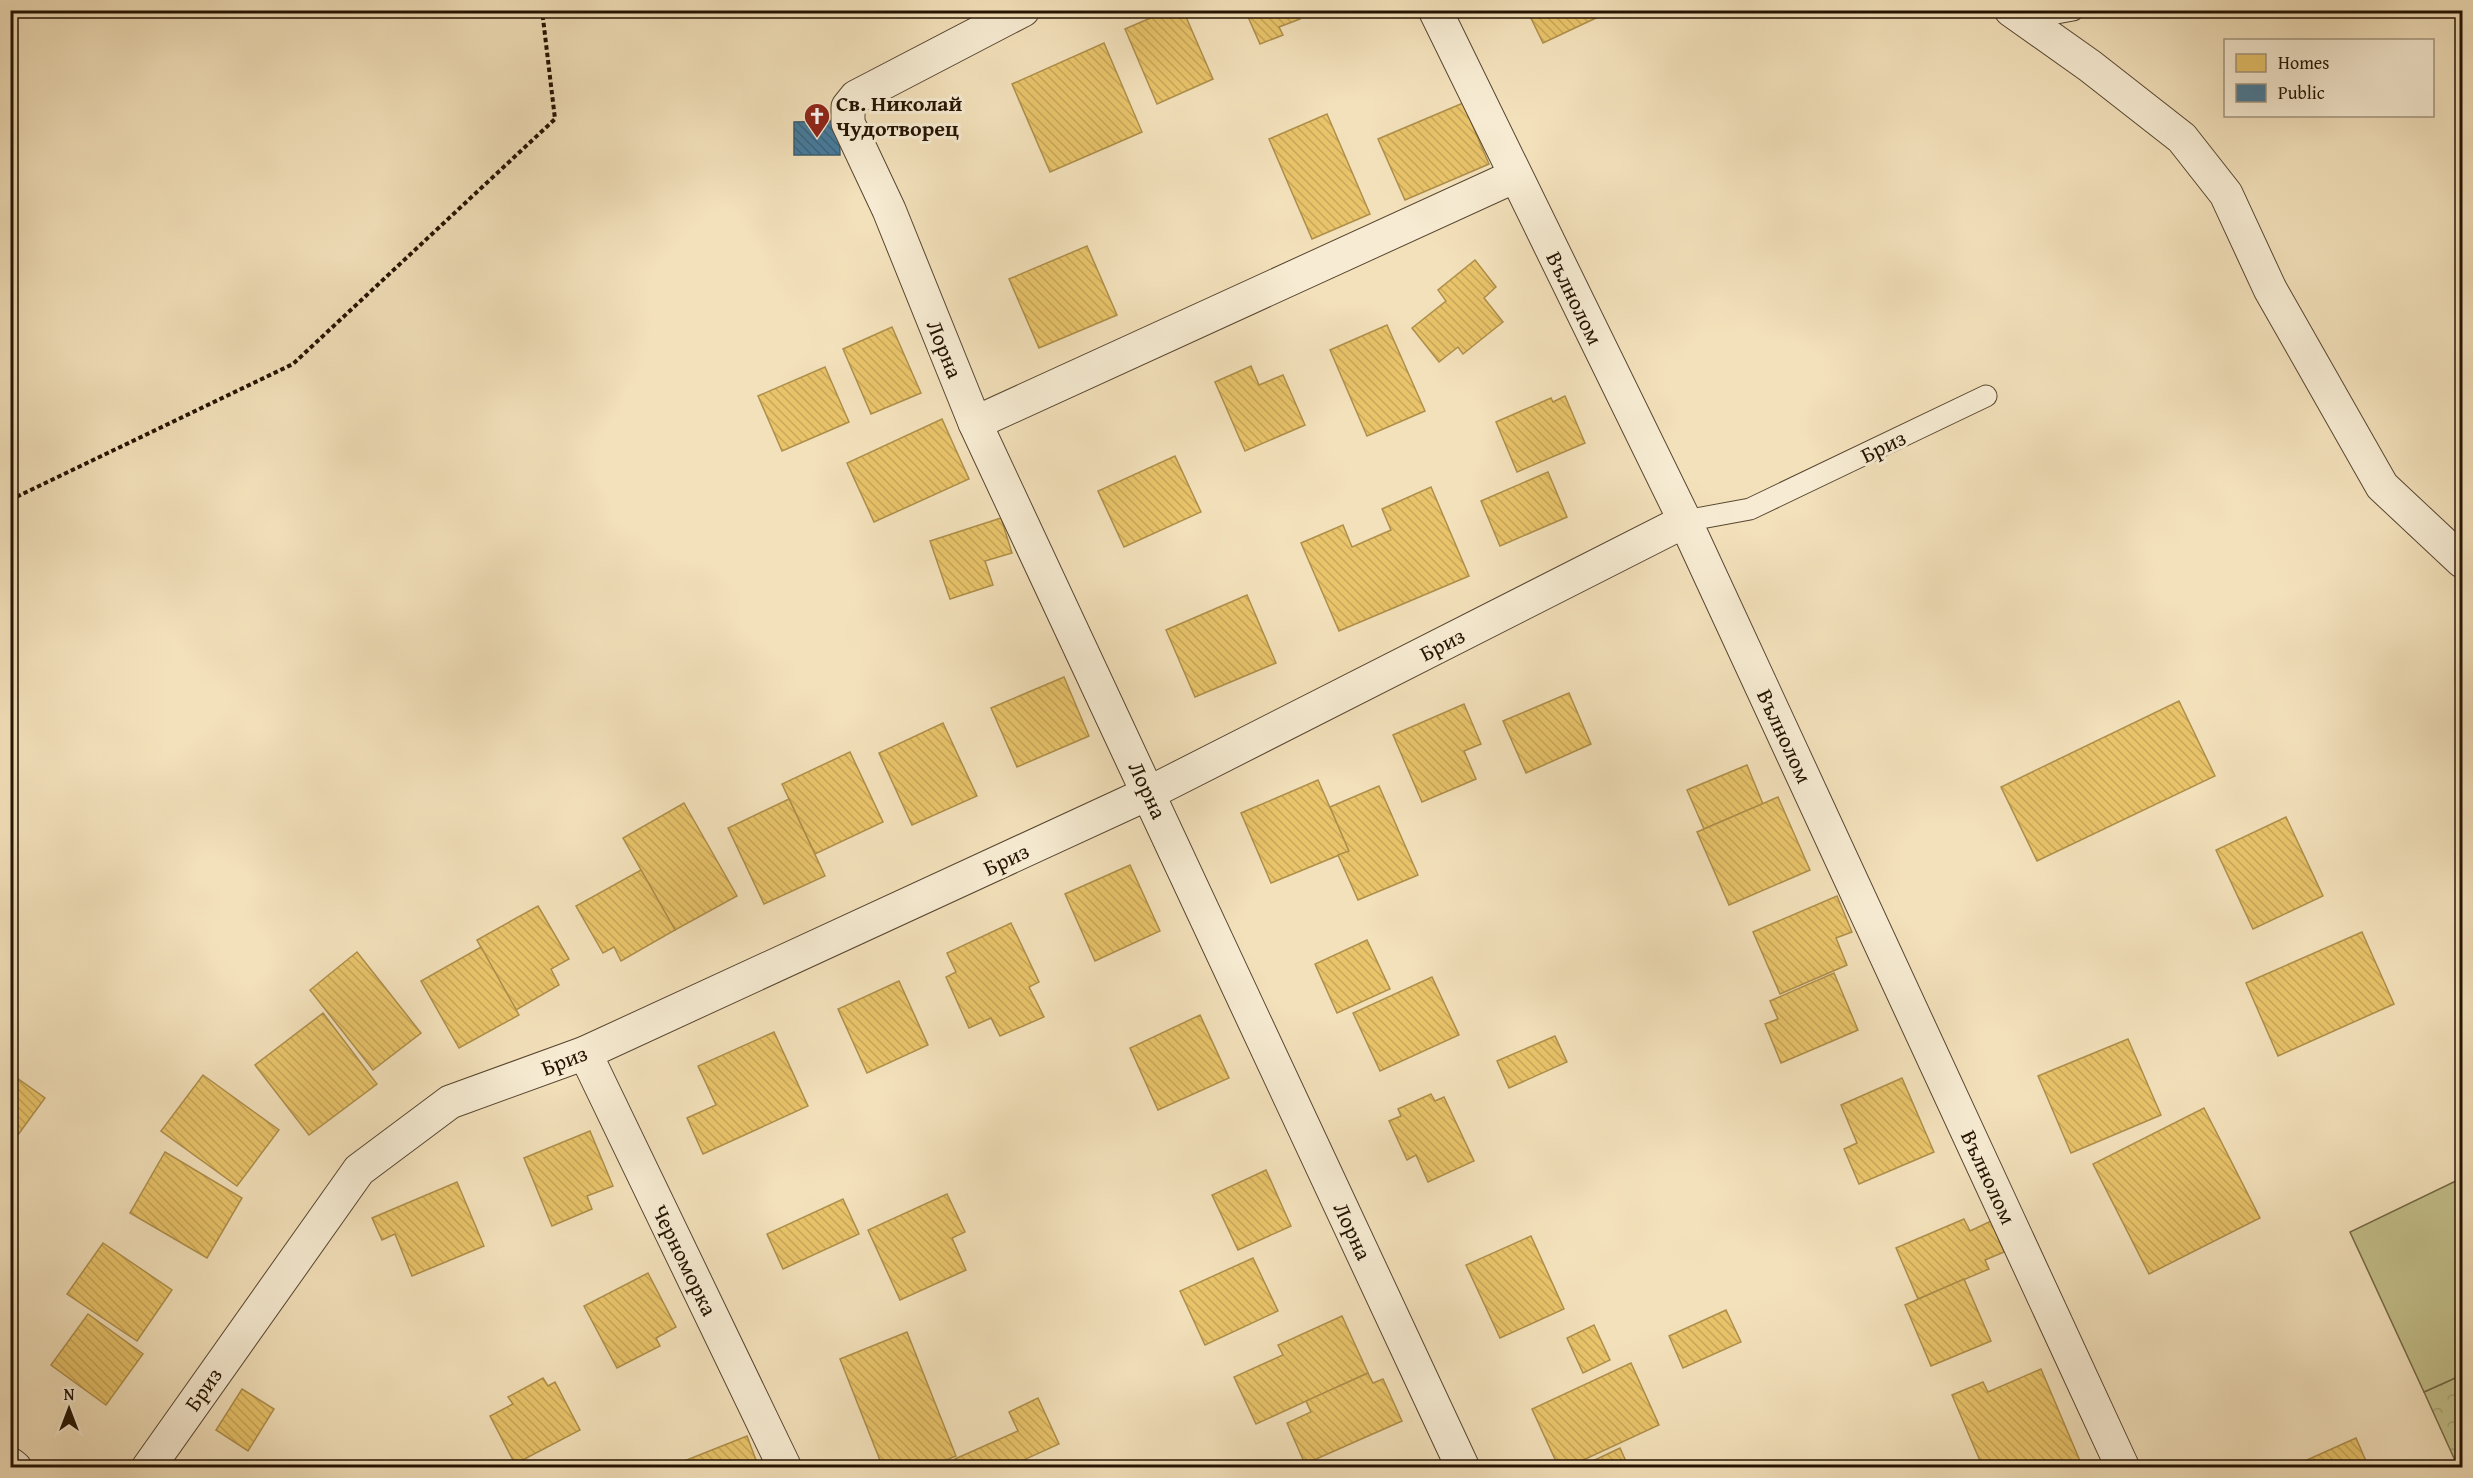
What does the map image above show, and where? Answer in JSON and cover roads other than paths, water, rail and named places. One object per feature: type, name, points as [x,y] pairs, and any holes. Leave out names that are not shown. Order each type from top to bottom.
[{"type":"street","name":"Вълнолом","points":[[1435,10],[1685,520],[2123,1467]]},
{"type":"street","name":"Лорна","points":[[1023,11],[856,97],[848,107],[848,123],[889,210],[975,423],[1463,1467]]},
{"type":"street","points":[[2017,15],[2090,66],[2181,138],[2226,194],[2270,290],[2382,486],[2463,561]]},
{"type":"street","points":[[975,423],[1515,176]]},
{"type":"street","name":"Бриз","points":[[147,1467],[359,1170],[450,1102],[585,1053],[1149,793],[1685,520]]},
{"type":"street","name":"Черноморка","points":[[585,1053],[785,1467]]},
{"type":"street","points":[[10,1464],[15,1467]]},
{"type":"lane","points":[[2017,15],[2073,10]]},
{"type":"lane","name":"Бриз","points":[[1685,520],[1750,509],[1986,396]]},
{"type":"place","name":"Св. Николай Чудотворец","points":[[817,139]]}]
